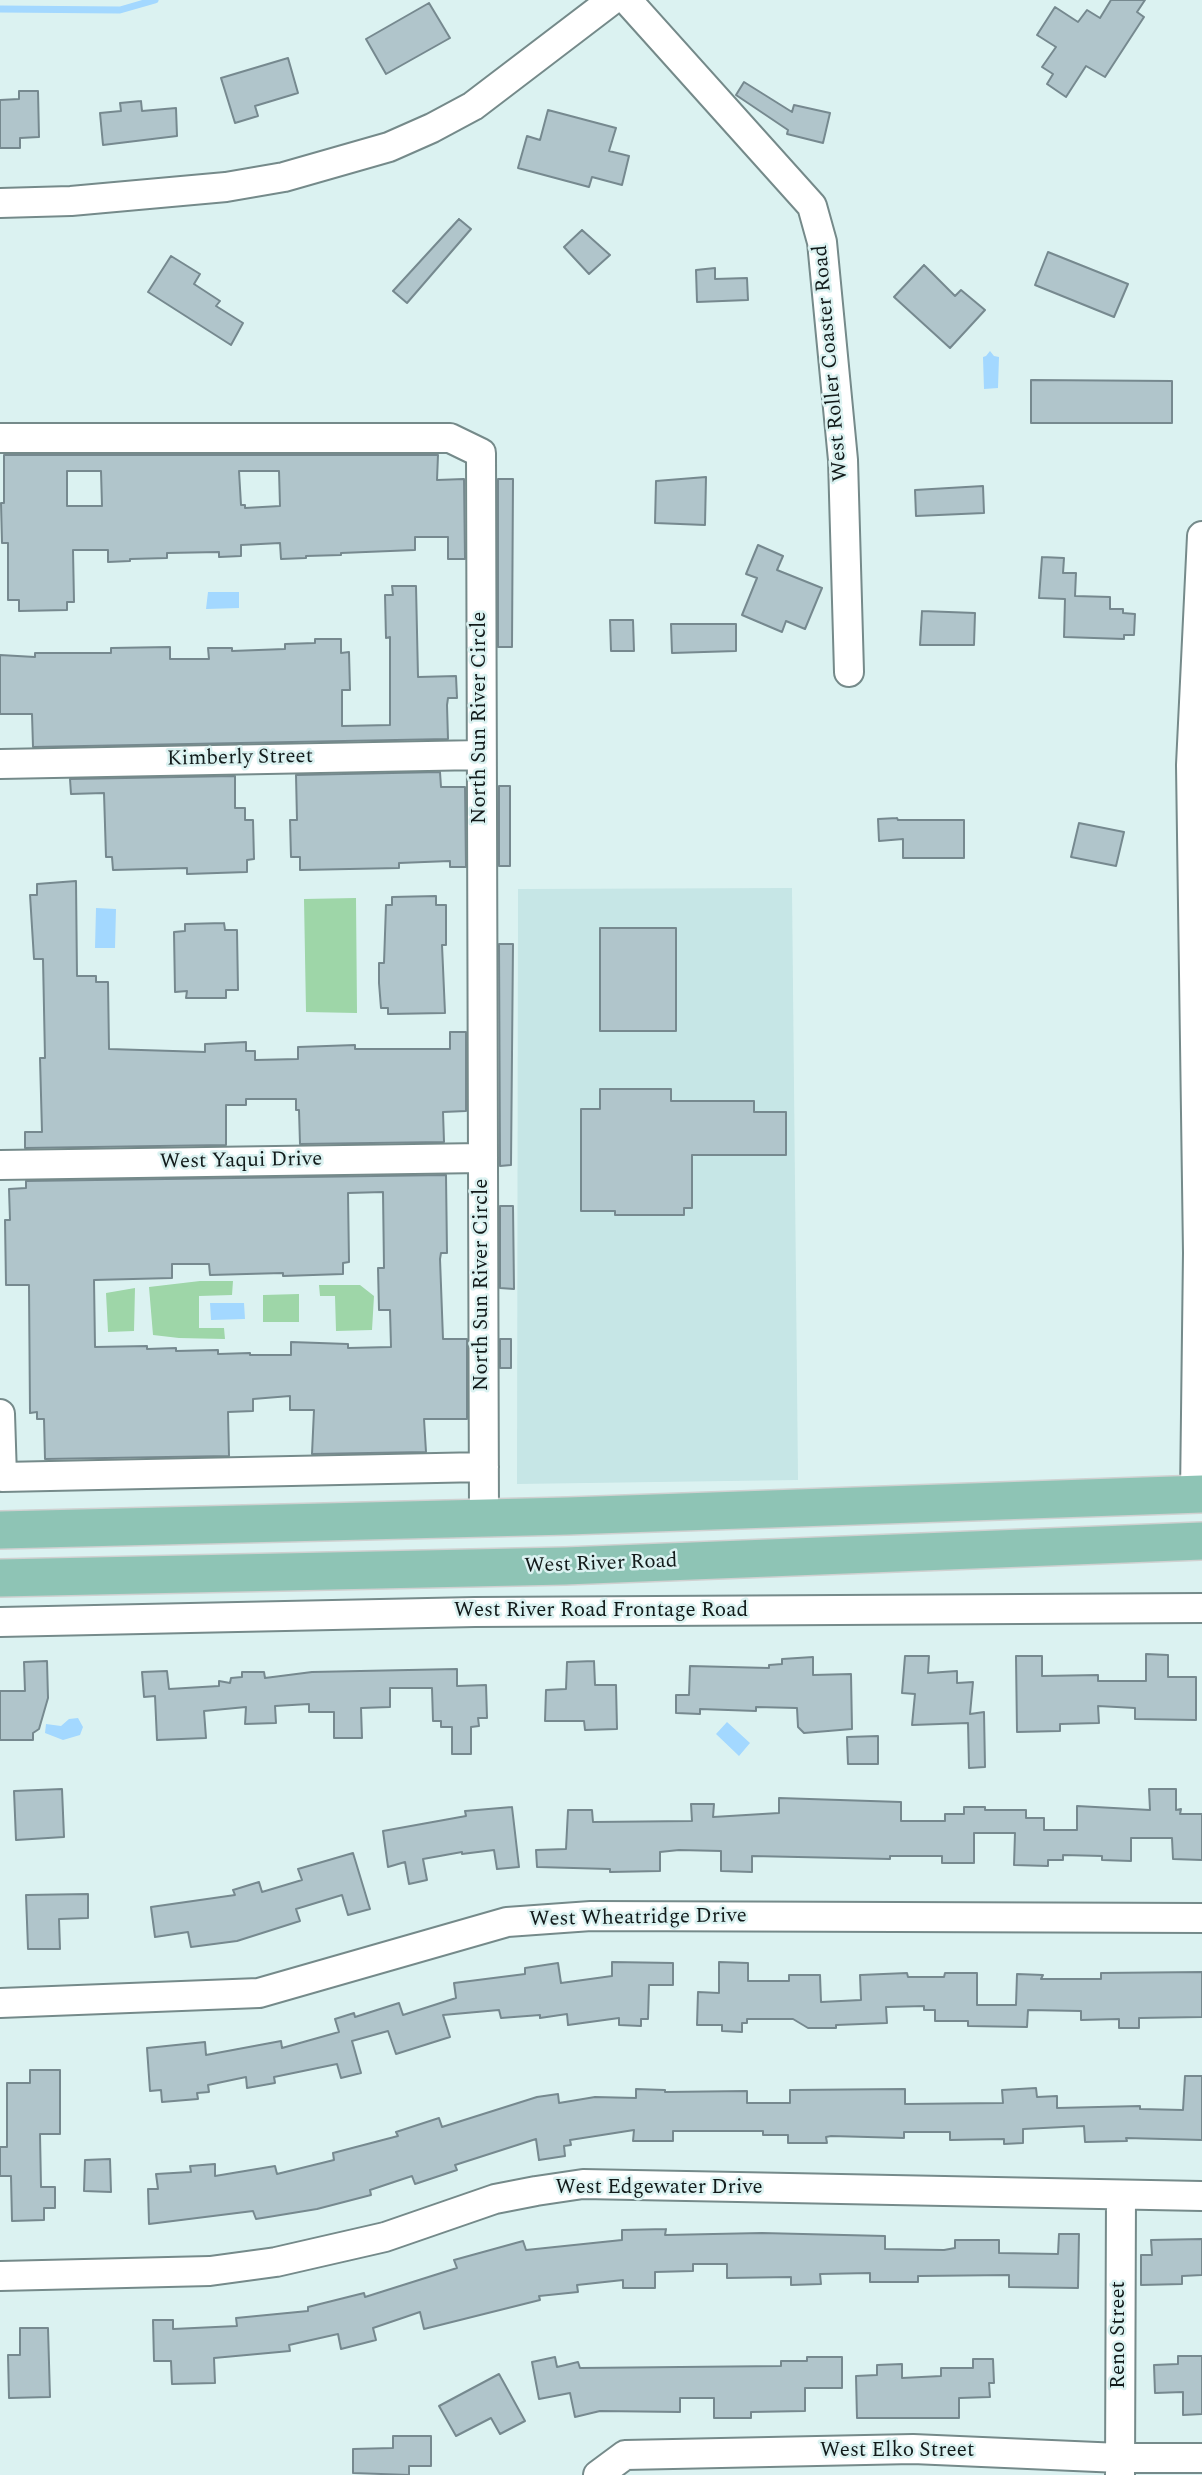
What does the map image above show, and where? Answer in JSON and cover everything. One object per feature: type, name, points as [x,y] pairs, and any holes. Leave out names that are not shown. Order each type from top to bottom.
[{"type":"main road","points":[[0,1530],[484,1518],[1199,1494]]},
{"type":"main road","name":"West River Road","points":[[0,1578],[565,1566],[1202,1541]]},
{"type":"street","points":[[0,203],[71,201],[226,187],[284,177],[389,147],[473,106],[612,0]]},
{"type":"street","name":"West Roller Coaster Road","points":[[627,0],[812,206],[822,242],[842,442],[849,672]]},
{"type":"street","name":"North Sun River Circle","points":[[0,438],[450,438],[481,453],[484,1518]]},
{"type":"street","points":[[1199,1494],[1191,765],[1202,536]]},
{"type":"street","name":"Kimberly Street","points":[[0,764],[481,755]]},
{"type":"street","name":"West Yaqui Drive","points":[[0,1165],[482,1158]]},
{"type":"street","points":[[0,1414],[2,1477],[484,1467]]},
{"type":"street","name":"West River Road Frontage Road","points":[[0,1622],[475,1612],[1202,1608]]},
{"type":"street","name":"West Wheatridge Drive","points":[[0,2003],[259,1993],[507,1922],[591,1916],[1202,1918]]},
{"type":"street","name":"West Edgewater Drive","points":[[0,2276],[210,2271],[276,2262],[385,2237],[495,2199],[566,2186],[1202,2196]]},
{"type":"street","name":"Reno Street","points":[[1120,2466],[1121,2195]]},
{"type":"street","name":"West Elko Street","points":[[598,2475],[625,2455],[913,2449],[1120,2466],[1202,2458]]},
{"type":"shaded area","points":[[792,888],[798,1480],[517,1484],[518,889]]},
{"type":"green space","points":[[356,898],[357,1013],[306,1012],[304,899]]},
{"type":"green space","points":[[200,1281],[233,1281],[232,1295],[199,1296],[199,1328],[224,1328],[225,1339],[153,1335],[149,1287]]},
{"type":"green space","points":[[319,1285],[360,1285],[374,1296],[372,1330],[336,1331],[335,1296],[320,1296]]},
{"type":"green space","points":[[135,1288],[134,1331],[108,1332],[106,1293]]},
{"type":"green space","points":[[299,1294],[299,1322],[263,1322],[263,1295]]},
{"type":"water","points":[[990,351],[999,357],[998,388],[984,389],[983,357]]},
{"type":"water","points":[[208,592],[239,592],[239,608],[206,609]]},
{"type":"water","points":[[96,908],[116,909],[115,948],[95,948]]},
{"type":"water","points":[[210,1303],[244,1303],[245,1319],[211,1320]]},
{"type":"water","points":[[78,1718],[83,1727],[80,1735],[63,1740],[45,1733],[46,1724],[61,1726],[69,1719]]},
{"type":"water","points":[[727,1722],[750,1743],[739,1756],[716,1734]]},
{"type":"building","points":[[1111,0],[1145,0],[1137,12],[1144,17],[1105,77],[1086,66],[1066,97],[1047,84],[1053,74],[1042,67],[1056,47],[1037,35],[1055,7],[1078,22],[1087,10],[1100,18]]},
{"type":"building","points":[[429,3],[450,38],[386,74],[366,39]]},
{"type":"building","points":[[288,58],[298,93],[255,106],[258,116],[235,123],[221,78]]},
{"type":"building","points":[[744,82],[792,112],[794,105],[830,113],[823,143],[787,134],[788,130],[736,95]]},
{"type":"building","points":[[19,91],[38,91],[39,137],[20,138],[20,148],[0,148],[0,100],[19,99]]},
{"type":"building","points":[[141,101],[142,111],[176,108],[177,136],[103,145],[100,113],[121,111],[120,103]]},
{"type":"building","points":[[548,110],[616,128],[609,151],[629,156],[622,185],[592,177],[589,187],[518,168],[527,136],[540,140]]},
{"type":"building","points":[[459,219],[471,229],[407,303],[393,291]]},
{"type":"building","points":[[582,230],[610,255],[589,274],[564,247]]},
{"type":"building","points":[[1048,252],[1128,284],[1114,317],[1035,285]]},
{"type":"building","points":[[171,256],[200,274],[194,284],[220,301],[216,306],[243,323],[231,345],[148,292]]},
{"type":"building","points":[[924,265],[955,296],[961,290],[985,310],[950,348],[894,297]]},
{"type":"building","points":[[715,268],[715,279],[747,278],[748,300],[697,302],[696,270]]},
{"type":"building","points":[[1031,380],[1172,381],[1172,423],[1031,423]]},
{"type":"building","points":[[4,455],[438,455],[437,480],[464,479],[465,559],[448,559],[448,537],[415,537],[415,550],[281,559],[280,543],[241,545],[241,556],[219,557],[219,552],[167,553],[167,558],[108,562],[108,550],[73,550],[74,602],[67,602],[67,610],[19,611],[19,600],[8,600],[8,543],[2,543],[1,503],[4,503]],"holes":[[[67,471],[101,471],[102,506],[67,506]],[[239,471],[279,471],[280,506],[245,508],[245,505],[241,505]]]},
{"type":"building","points":[[706,477],[705,525],[655,523],[656,481]]},
{"type":"building","points":[[498,479],[513,479],[512,647],[498,647]]},
{"type":"building","points":[[983,486],[984,513],[916,516],[915,490]]},
{"type":"building","points":[[758,545],[783,556],[777,570],[822,588],[805,629],[786,621],[782,632],[742,615],[757,578],[746,574]]},
{"type":"building","points":[[1042,557],[1064,558],[1063,573],[1076,573],[1075,596],[1110,597],[1110,609],[1123,609],[1123,613],[1135,614],[1134,635],[1124,635],[1124,639],[1064,637],[1065,599],[1039,598]]},
{"type":"building","points":[[392,586],[416,586],[418,677],[456,676],[457,698],[448,698],[447,705],[448,739],[33,747],[32,714],[0,714],[0,655],[35,657],[35,653],[111,653],[111,648],[170,647],[170,659],[209,659],[208,648],[232,648],[232,651],[285,649],[285,644],[315,643],[315,639],[341,639],[341,653],[349,652],[350,690],[342,690],[342,726],[390,725],[390,637],[386,638],[385,595],[393,595]]},
{"type":"building","points":[[922,611],[975,613],[974,645],[920,645]]},
{"type":"building","points":[[610,620],[633,620],[634,651],[611,651]]},
{"type":"building","points":[[671,624],[736,624],[736,651],[672,653]]},
{"type":"building","points":[[440,772],[441,787],[465,787],[466,867],[450,867],[450,861],[399,863],[399,868],[300,870],[300,857],[291,857],[290,820],[297,820],[296,775]]},
{"type":"building","points":[[235,776],[235,808],[245,808],[245,820],[253,820],[254,859],[247,860],[247,872],[187,874],[187,868],[113,870],[112,857],[106,857],[104,793],[71,794],[70,779]]},
{"type":"building","points":[[499,786],[510,786],[510,866],[499,866]]},
{"type":"building","points":[[878,819],[964,820],[964,858],[903,858],[903,839],[879,841]]},
{"type":"building","points":[[1079,823],[1124,832],[1116,866],[1071,857]]},
{"type":"building","points":[[76,881],[77,976],[96,976],[96,982],[108,982],[109,1049],[205,1052],[205,1044],[246,1042],[246,1051],[255,1051],[255,1060],[298,1059],[298,1047],[355,1045],[355,1049],[450,1049],[450,1032],[466,1032],[466,1111],[443,1112],[444,1142],[300,1144],[296,1099],[246,1099],[246,1105],[226,1105],[226,1145],[25,1148],[25,1132],[42,1132],[40,1058],[45,1058],[43,959],[34,959],[30,895],[37,895],[37,884]]},
{"type":"building","points":[[436,896],[436,905],[446,905],[446,945],[442,945],[445,1013],[388,1014],[388,1008],[381,1008],[379,983],[379,963],[384,963],[386,905],[392,905],[392,897]]},
{"type":"building","points":[[224,923],[225,930],[237,930],[238,990],[226,990],[226,998],[186,998],[187,991],[175,992],[174,932],[185,931],[185,924]]},
{"type":"building","points":[[600,928],[676,928],[676,1031],[600,1031]]},
{"type":"building","points":[[499,944],[513,944],[511,1165],[500,1166]]},
{"type":"building","points":[[600,1089],[671,1089],[671,1101],[754,1101],[754,1112],[786,1112],[786,1155],[692,1155],[692,1208],[684,1208],[684,1215],[615,1215],[615,1211],[581,1211],[581,1109],[600,1109]]},
{"type":"building","points":[[446,1175],[447,1253],[441,1253],[440,1259],[443,1339],[467,1339],[467,1419],[424,1419],[426,1452],[312,1454],[314,1410],[290,1410],[290,1396],[253,1399],[253,1411],[228,1412],[229,1456],[45,1459],[44,1419],[37,1419],[37,1412],[30,1413],[29,1285],[6,1285],[5,1220],[10,1220],[9,1189],[26,1188],[26,1181]],"holes":[[[383,1192],[384,1268],[378,1268],[379,1310],[390,1310],[391,1347],[348,1348],[348,1344],[291,1342],[291,1355],[218,1354],[218,1350],[176,1351],[176,1348],[147,1349],[147,1346],[95,1347],[94,1280],[172,1278],[172,1264],[209,1264],[210,1275],[343,1274],[343,1263],[349,1262],[348,1193]]]},
{"type":"building","points":[[500,1206],[513,1206],[514,1289],[500,1288]]},
{"type":"building","points":[[500,1339],[511,1339],[511,1368],[500,1368]]},
{"type":"building","points":[[1146,1654],[1168,1655],[1168,1677],[1196,1677],[1196,1720],[1135,1719],[1135,1708],[1098,1706],[1099,1723],[1060,1724],[1060,1731],[1017,1732],[1016,1656],[1042,1656],[1042,1676],[1098,1675],[1098,1681],[1146,1681]]},
{"type":"building","points":[[905,1656],[929,1656],[928,1673],[957,1671],[957,1683],[973,1682],[970,1714],[984,1712],[985,1767],[969,1768],[968,1723],[912,1725],[915,1694],[902,1693]]},
{"type":"building","points":[[813,1657],[813,1675],[851,1674],[852,1729],[804,1733],[798,1727],[797,1708],[756,1707],[756,1711],[700,1709],[700,1714],[676,1713],[676,1695],[689,1695],[690,1666],[769,1668],[769,1665],[782,1664],[782,1659]]},
{"type":"building","points":[[47,1661],[48,1698],[39,1729],[33,1733],[33,1740],[0,1740],[0,1691],[25,1691],[24,1662]]},
{"type":"building","points":[[594,1661],[595,1685],[616,1685],[617,1729],[585,1730],[584,1721],[545,1721],[546,1690],[566,1689],[567,1662]]},
{"type":"building","points":[[457,1669],[457,1686],[486,1685],[487,1718],[478,1718],[479,1726],[471,1727],[471,1754],[452,1754],[452,1727],[441,1727],[441,1721],[433,1721],[432,1688],[390,1688],[390,1707],[361,1708],[362,1738],[334,1738],[334,1712],[309,1712],[309,1704],[275,1706],[276,1723],[245,1724],[246,1707],[204,1711],[206,1738],[157,1740],[155,1696],[144,1697],[142,1672],[167,1671],[169,1689],[219,1686],[219,1681],[230,1683],[231,1678],[242,1677],[242,1672],[264,1672],[265,1678],[312,1672]]},
{"type":"building","points":[[878,1736],[878,1764],[848,1764],[847,1737]]},
{"type":"building","points":[[62,1789],[64,1837],[16,1840],[14,1791]]},
{"type":"building","points":[[1149,1789],[1176,1789],[1176,1810],[1181,1809],[1180,1814],[1202,1814],[1202,1860],[1173,1859],[1172,1838],[1131,1838],[1131,1861],[1102,1860],[1102,1856],[1063,1855],[1063,1860],[1048,1860],[1048,1866],[1014,1865],[1015,1833],[974,1833],[974,1863],[942,1863],[942,1856],[890,1856],[890,1859],[752,1856],[752,1872],[721,1871],[721,1851],[679,1850],[660,1852],[660,1871],[610,1872],[610,1869],[537,1867],[536,1850],[566,1849],[568,1810],[592,1810],[593,1822],[692,1821],[691,1804],[714,1804],[713,1817],[779,1813],[779,1798],[901,1802],[901,1821],[945,1821],[945,1814],[964,1814],[964,1807],[985,1807],[985,1810],[1026,1810],[1026,1818],[1044,1818],[1044,1830],[1077,1830],[1077,1806],[1150,1810]]},
{"type":"building","points":[[512,1807],[519,1867],[497,1869],[494,1850],[462,1852],[423,1859],[427,1880],[409,1884],[405,1862],[388,1867],[383,1831],[466,1816],[465,1811]]},
{"type":"building","points":[[353,1853],[370,1909],[348,1915],[342,1895],[296,1909],[300,1921],[237,1941],[191,1947],[188,1932],[155,1937],[151,1907],[235,1895],[233,1890],[259,1882],[262,1892],[302,1880],[298,1869]]},
{"type":"building","points":[[88,1894],[88,1918],[59,1919],[60,1949],[28,1949],[26,1895]]},
{"type":"building","points":[[612,1962],[673,1963],[673,1985],[649,1985],[648,2019],[641,2019],[641,2026],[619,2025],[619,2018],[568,2025],[567,2014],[540,2018],[540,2015],[501,2018],[499,2010],[443,2015],[450,2037],[396,2054],[388,2031],[352,2041],[361,2073],[341,2078],[337,2064],[274,2077],[275,2083],[247,2088],[246,2077],[208,2085],[209,2092],[197,2093],[198,2099],[162,2102],[161,2090],[150,2091],[147,2048],[205,2042],[206,2055],[281,2041],[282,2048],[339,2032],[335,2019],[354,2013],[355,2017],[399,2003],[403,2015],[456,1998],[454,1983],[525,1974],[525,1968],[558,1963],[561,1983],[612,1976]]},
{"type":"building","points":[[719,1962],[748,1963],[748,1981],[789,1981],[789,1975],[820,1975],[821,2002],[861,2000],[860,1975],[907,1973],[908,1977],[944,1977],[945,1973],[977,1973],[977,2005],[1016,2005],[1017,1974],[1043,1975],[1041,1979],[1101,1979],[1101,1973],[1202,1972],[1202,2017],[1139,2018],[1139,2028],[1119,2028],[1119,2019],[1081,2020],[1081,2011],[1028,2010],[1027,2027],[968,2026],[968,2021],[935,2021],[935,2010],[924,2010],[924,2006],[886,2007],[887,2023],[808,2028],[793,2019],[747,2019],[747,2023],[742,2023],[742,2032],[722,2031],[722,2025],[697,2025],[698,1992],[719,1993]]},
{"type":"building","points":[[30,2070],[60,2070],[60,2134],[40,2134],[41,2187],[55,2187],[55,2208],[44,2208],[44,2220],[12,2221],[11,2176],[0,2176],[0,2147],[7,2147],[7,2083],[30,2083]]},
{"type":"building","points":[[1185,2076],[1202,2076],[1202,2140],[1126,2138],[1127,2141],[1085,2142],[1084,2126],[1023,2129],[1023,2143],[1004,2144],[1004,2139],[950,2140],[950,2132],[904,2132],[904,2138],[831,2136],[826,2137],[827,2143],[788,2143],[788,2135],[763,2135],[763,2131],[673,2131],[673,2141],[633,2141],[634,2130],[570,2140],[571,2145],[564,2146],[565,2156],[539,2160],[536,2139],[455,2165],[457,2170],[415,2184],[412,2176],[370,2190],[371,2195],[317,2209],[256,2219],[253,2211],[149,2224],[148,2189],[158,2189],[156,2174],[191,2172],[190,2166],[215,2164],[215,2176],[275,2166],[277,2174],[334,2160],[333,2153],[398,2136],[396,2132],[439,2118],[442,2127],[537,2097],[558,2094],[559,2103],[595,2097],[636,2098],[636,2089],[665,2092],[747,2091],[747,2103],[790,2103],[790,2090],[905,2089],[905,2104],[1003,2103],[1002,2090],[1036,2088],[1037,2097],[1057,2096],[1057,2108],[1140,2106],[1140,2109],[1183,2110]]},
{"type":"building","points":[[110,2159],[111,2192],[84,2191],[85,2160]]},
{"type":"building","points":[[666,2229],[665,2235],[762,2233],[885,2236],[885,2249],[944,2250],[955,2248],[955,2240],[999,2240],[999,2253],[1058,2254],[1059,2234],[1079,2234],[1078,2288],[1009,2287],[1009,2275],[918,2276],[918,2282],[870,2282],[870,2273],[820,2274],[821,2284],[791,2285],[791,2277],[727,2278],[727,2264],[693,2264],[693,2271],[655,2272],[655,2288],[623,2288],[623,2280],[577,2285],[578,2292],[539,2296],[540,2300],[424,2329],[420,2312],[373,2328],[376,2340],[341,2349],[338,2334],[289,2345],[290,2351],[214,2358],[215,2383],[172,2384],[171,2361],[154,2361],[153,2320],[173,2320],[173,2329],[237,2326],[236,2318],[308,2311],[308,2307],[364,2293],[365,2297],[457,2268],[454,2260],[523,2241],[526,2250],[622,2240],[622,2230]]},
{"type":"building","points":[[1202,2239],[1202,2275],[1182,2276],[1182,2284],[1141,2285],[1141,2255],[1152,2255],[1151,2240]]},
{"type":"building","points":[[20,2328],[48,2328],[50,2397],[9,2398],[8,2355],[20,2355]]},
{"type":"building","points":[[1178,2356],[1202,2356],[1202,2414],[1183,2415],[1183,2392],[1155,2393],[1154,2365],[1178,2364]]},
{"type":"building","points":[[555,2357],[557,2367],[578,2362],[580,2368],[781,2366],[781,2361],[807,2361],[807,2357],[842,2357],[842,2388],[805,2388],[805,2411],[751,2412],[751,2418],[714,2418],[714,2398],[680,2398],[680,2412],[600,2411],[575,2417],[570,2393],[539,2399],[532,2362]]},
{"type":"building","points":[[973,2359],[993,2359],[994,2383],[989,2383],[990,2397],[959,2398],[959,2418],[857,2418],[856,2376],[877,2375],[877,2365],[902,2364],[902,2378],[941,2376],[941,2368],[973,2368]]},
{"type":"building","points":[[499,2374],[525,2421],[500,2434],[491,2418],[456,2436],[439,2406]]},
{"type":"building","points":[[393,2436],[431,2436],[431,2466],[409,2466],[409,2475],[353,2473],[353,2449],[393,2448]]},
{"type":"waterway","points":[[0,9],[120,10],[155,0]]}]
